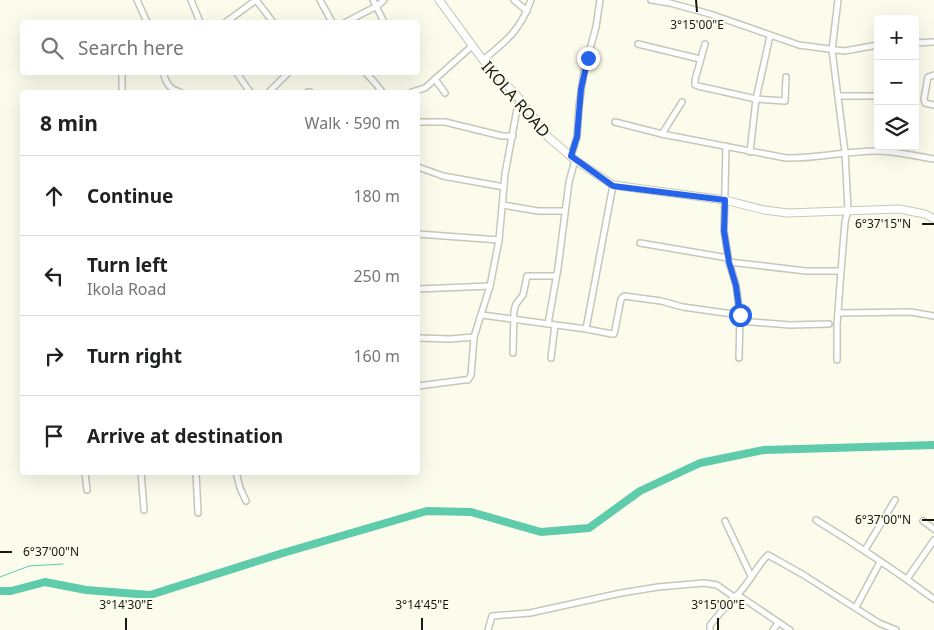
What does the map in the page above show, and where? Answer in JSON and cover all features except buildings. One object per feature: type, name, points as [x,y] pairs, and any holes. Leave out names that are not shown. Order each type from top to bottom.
[{"type":"street","points":[[137,0],[147,20]]},
{"type":"street","points":[[191,0],[199,20]]},
{"type":"street","points":[[229,20],[256,0],[271,20]]},
{"type":"street","points":[[320,0],[331,20]]},
{"type":"street","points":[[373,0],[383,20]]},
{"type":"street","points":[[350,20],[377,6],[384,0]]},
{"type":"street","name":"IKOLA ROAD","points":[[438,0],[483,60],[519,98],[548,137],[573,158],[613,186],[725,200],[764,210],[788,213],[900,209],[924,214],[934,219]]},
{"type":"street","points":[[514,0],[527,11]]},
{"type":"street","points":[[483,60],[512,36],[527,11],[531,0]]},
{"type":"street","points":[[548,324],[564,211],[577,137],[584,72],[596,27],[600,0]]},
{"type":"street","points":[[651,0],[710,14],[799,45],[832,50],[856,50],[874,46]]},
{"type":"street","points":[[830,0],[838,1],[832,50],[845,152],[848,210],[845,222],[838,313],[838,360]]},
{"type":"street","points":[[750,152],[756,99],[770,36]]},
{"type":"street","points":[[919,43],[934,42]]},
{"type":"street","points":[[638,44],[700,59]]},
{"type":"street","points":[[705,44],[695,85],[756,99],[786,100],[786,77]]},
{"type":"street","points":[[418,90],[425,88],[472,46]]},
{"type":"street","points":[[122,75],[122,90]]},
{"type":"street","points":[[164,75],[168,86],[172,90]]},
{"type":"street","points":[[238,75],[249,90]]},
{"type":"street","points":[[274,90],[286,75]]},
{"type":"street","points":[[368,75],[380,90]]},
{"type":"street","points":[[934,75],[928,77],[924,99],[925,103],[934,105]]},
{"type":"street","points":[[435,79],[446,93]]},
{"type":"street","points":[[838,96],[874,96]]},
{"type":"street","points":[[420,386],[470,378],[474,336],[490,286],[499,240],[505,174],[519,98]]},
{"type":"street","points":[[662,134],[682,102]]},
{"type":"street","points":[[420,122],[445,122],[502,136],[513,136]]},
{"type":"street","points":[[615,122],[662,134],[786,158],[806,159],[845,152],[878,151],[934,159]]},
{"type":"street","points":[[726,146],[724,231],[736,286],[739,318],[739,358]]},
{"type":"street","points":[[420,168],[442,176],[504,187]]},
{"type":"street","points":[[586,329],[613,186]]},
{"type":"street","points":[[503,205],[538,211],[564,211]]},
{"type":"street","points":[[420,234],[499,240]]},
{"type":"street","points":[[640,243],[729,260],[806,271],[841,270]]},
{"type":"street","points":[[513,353],[514,311],[516,304],[523,295],[526,276],[556,276]]},
{"type":"street","points":[[420,288],[490,286]]},
{"type":"street","points":[[482,315],[614,334],[621,299],[624,296],[661,301],[739,318],[790,325],[829,324]]},
{"type":"street","points":[[838,313],[911,312],[934,316]]},
{"type":"street","points":[[550,358],[555,325]]},
{"type":"street","points":[[420,338],[450,340],[474,336]]},
{"type":"street","points":[[86,475],[87,490]]},
{"type":"street","points":[[141,475],[144,510]]},
{"type":"street","points":[[196,475],[198,513]]},
{"type":"street","points":[[237,475],[246,502]]},
{"type":"street","points":[[865,550],[895,500]]},
{"type":"street","points":[[816,520],[865,550],[934,599]]},
{"type":"street","points":[[725,521],[751,576]]},
{"type":"street","points":[[923,521],[934,529]]},
{"type":"street","points":[[907,580],[934,540]]},
{"type":"street","points":[[710,630],[710,625],[736,596],[767,556],[770,555],[879,623],[896,630]]},
{"type":"street","points":[[856,607],[880,562]]},
{"type":"street","points":[[488,630],[492,616],[530,613],[658,587],[710,584],[717,585],[790,630]]},
{"type":"street","points":[[773,630],[778,623]]},
{"type":"waterway","points":[[0,591],[11,591],[45,582],[86,590],[150,595],[283,553],[427,511],[471,512],[541,532],[589,528],[640,491],[700,463],[764,450],[934,445]]},
{"type":"waterway","points":[[0,577],[29,566],[63,564]]},
{"type":"route","points":[[588,58],[581,89],[577,137],[571,156],[613,186],[725,200],[724,231],[740,315]]}]
